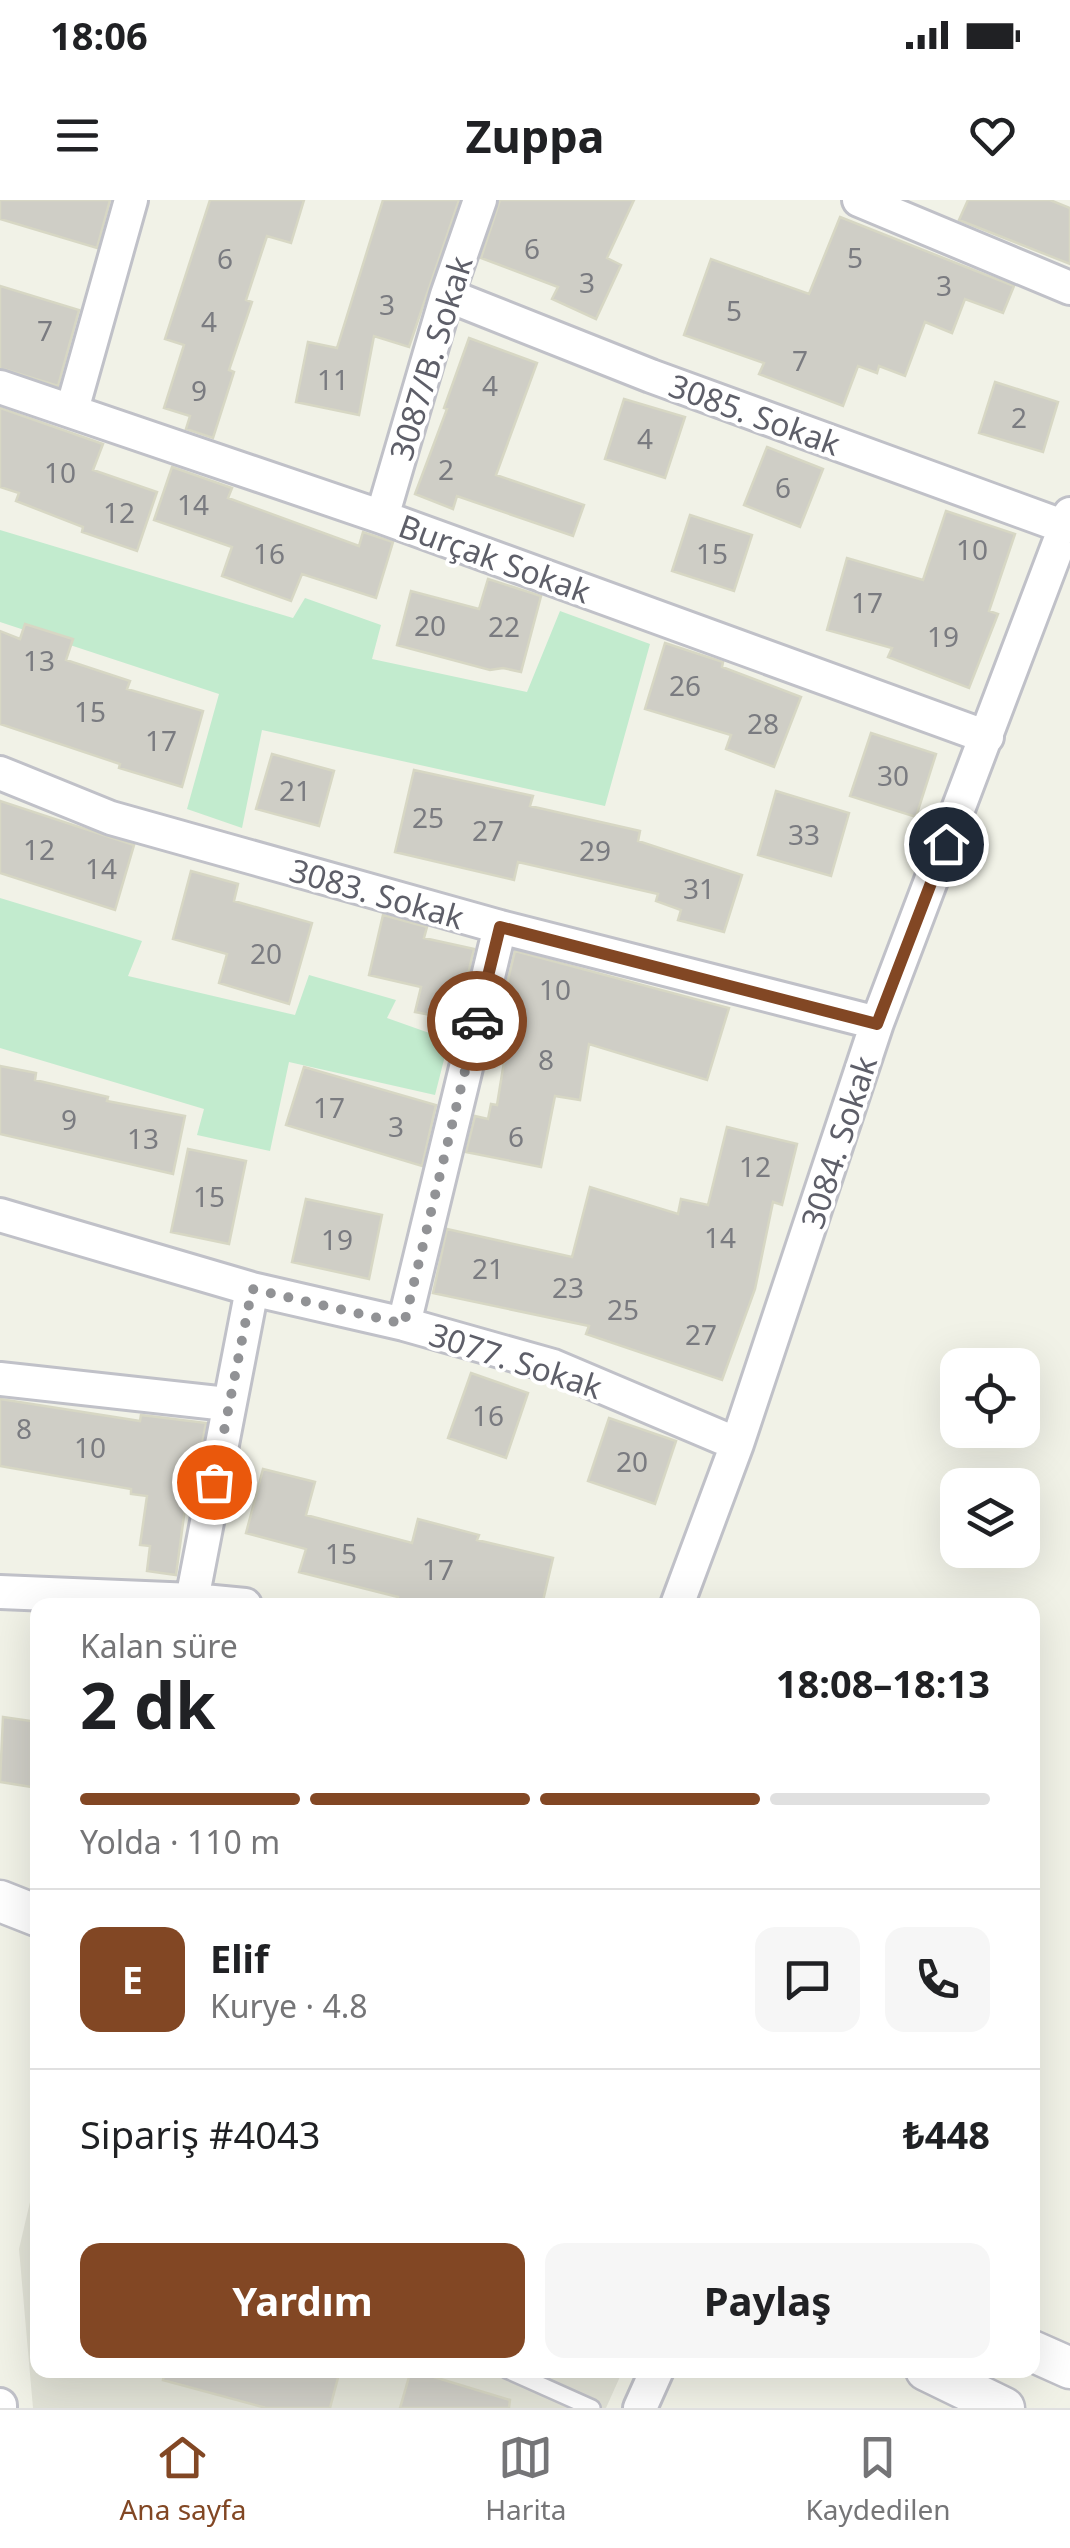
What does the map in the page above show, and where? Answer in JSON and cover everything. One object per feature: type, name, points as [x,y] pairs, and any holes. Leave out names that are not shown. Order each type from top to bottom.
[{"type":"street","points":[[72,410],[131,200]]},
{"type":"street","name":"3087/B. Sokak","points":[[382,517],[447,296],[480,200]]},
{"type":"street","points":[[859,200],[1070,288]]},
{"type":"street","name":"3085. Sokak","points":[[447,296],[669,383],[1068,521]]},
{"type":"street","name":"Burçak Sokak","points":[[0,388],[382,517],[987,737]]},
{"type":"street","name":"3084. Sokak","points":[[680,1598],[736,1444],[877,1024],[1068,521]]},
{"type":"street","name":"3083. Sokak","points":[[0,774],[111,818],[500,927],[877,1024]]},
{"type":"street","points":[[404,1324],[500,927]]},
{"type":"street","name":"3077. Sokak","points":[[0,1215],[252,1289],[404,1324],[552,1366],[736,1444]]},
{"type":"street","points":[[193,1598],[252,1289]]},
{"type":"street","points":[[0,1379],[228,1404]]},
{"type":"street","points":[[0,1592],[115,1598]]},
{"type":"street","points":[[0,1901],[30,1913]]},
{"type":"street","points":[[1040,2355],[1070,2368]]},
{"type":"street","points":[[640,2408],[653,2378]]},
{"type":"street","points":[[942,2378],[1004,2408]]},
{"type":"lane","points":[[526,2378],[592,2408]]},
{"type":"shaded area","points":[[30,2202],[30,2374],[19,2249]]},
{"type":"shaded area","points":[[30,2378],[619,2378],[606,2408],[33,2408]]},
{"type":"green space","points":[[0,530],[293,618],[305,598],[381,625],[372,659],[527,692],[560,611],[650,644],[605,806],[262,730],[242,828],[187,809],[219,694],[0,622]]},
{"type":"green space","points":[[0,898],[142,941],[128,976],[295,1015],[309,975],[396,1000],[387,1018],[449,1040],[435,1095],[289,1062],[270,1151],[197,1135],[204,1109],[0,1048]]},
{"type":"building","points":[[0,200],[110,200],[97,248],[0,219]]},
{"type":"building","points":[[210,200],[304,200],[291,243],[267,236],[246,300],[252,302],[229,370],[234,372],[213,438],[186,429],[190,416],[164,408],[184,345],[165,339]]},
{"type":"building","points":[[383,200],[459,200],[409,347],[374,336],[359,415],[296,402],[308,342],[337,348]]},
{"type":"building","points":[[500,200],[634,200],[607,258],[621,265],[596,319],[552,299],[558,287],[481,258]]},
{"type":"building","points":[[968,200],[1050,200],[1070,208],[1070,264],[959,220]]},
{"type":"building","points":[[840,217],[1014,286],[1003,313],[965,299],[952,333],[925,322],[905,376],[879,366],[877,373],[858,366],[843,406],[759,374],[764,363],[684,335],[711,259],[809,294]]},
{"type":"building","points":[[0,286],[79,310],[58,386],[0,368]]},
{"type":"building","points":[[469,338],[537,363],[496,475],[584,505],[573,536],[457,496],[453,509],[415,494]]},
{"type":"building","points":[[995,382],[1058,402],[1043,452],[979,433]]},
{"type":"building","points":[[624,399],[685,417],[665,478],[605,459]]},
{"type":"building","points":[[0,408],[103,444],[93,470],[157,492],[137,551],[82,532],[83,527],[16,501],[19,493],[0,487]]},
{"type":"building","points":[[767,447],[823,469],[800,527],[744,505]]},
{"type":"building","points":[[172,467],[232,488],[228,498],[359,546],[363,532],[393,542],[376,598],[302,574],[291,601],[222,576],[232,547],[154,520]]},
{"type":"building","points":[[946,511],[1015,534],[989,611],[998,614],[969,688],[888,657],[892,648],[827,630],[847,558],[923,580]]},
{"type":"building","points":[[690,515],[752,535],[734,591],[672,571]]},
{"type":"building","points":[[488,579],[541,596],[521,672],[490,670],[397,645],[411,591],[479,609]]},
{"type":"building","points":[[25,624],[73,639],[66,660],[130,681],[127,689],[203,711],[182,787],[0,724],[0,631],[20,639]]},
{"type":"building","points":[[665,643],[723,662],[722,667],[801,697],[774,767],[726,749],[731,735],[645,709]]},
{"type":"building","points":[[871,733],[936,754],[916,817],[850,796]]},
{"type":"building","points":[[272,754],[334,771],[319,826],[256,809]]},
{"type":"building","points":[[414,770],[533,796],[530,806],[640,831],[638,841],[742,875],[724,932],[678,920],[681,910],[656,901],[658,894],[518,862],[514,880],[395,852]]},
{"type":"building","points":[[776,791],[849,813],[831,876],[758,855]]},
{"type":"building","points":[[0,801],[134,845],[115,910],[0,873]]},
{"type":"building","points":[[191,871],[238,884],[234,901],[312,923],[289,1004],[219,983],[227,954],[173,939]]},
{"type":"building","points":[[383,915],[427,927],[424,938],[474,949],[457,1020],[415,1012],[421,987],[369,975]]},
{"type":"building","points":[[515,951],[729,1008],[707,1080],[589,1044],[580,1100],[555,1096],[541,1167],[466,1152],[475,1116],[488,1119],[491,1104],[497,1105],[509,1031],[496,1028]]},
{"type":"building","points":[[0,1066],[36,1073],[35,1080],[108,1097],[107,1101],[185,1116],[173,1174],[0,1134]]},
{"type":"building","points":[[304,1067],[436,1105],[422,1166],[286,1125]]},
{"type":"building","points":[[727,1127],[797,1144],[782,1205],[773,1202],[755,1289],[722,1380],[586,1334],[589,1326],[433,1293],[447,1229],[572,1257],[590,1187],[678,1214],[681,1199],[708,1205]]},
{"type":"building","points":[[188,1149],[246,1161],[229,1244],[171,1232]]},
{"type":"building","points":[[306,1199],[382,1215],[369,1279],[292,1262]]},
{"type":"building","points":[[471,1373],[528,1393],[506,1458],[448,1438]]},
{"type":"building","points":[[0,1399],[140,1421],[141,1415],[206,1423],[191,1501],[186,1501],[176,1575],[147,1571],[150,1546],[140,1545],[147,1496],[131,1494],[131,1489],[0,1466]]},
{"type":"building","points":[[609,1418],[676,1441],[655,1504],[588,1481]]},
{"type":"building","points":[[263,1469],[315,1482],[306,1515],[412,1543],[418,1519],[479,1535],[477,1540],[553,1558],[544,1598],[398,1598],[299,1572],[306,1549],[246,1533]]},
{"type":"building","points":[[3,1717],[30,1721],[30,1787],[0,1782]]},
{"type":"building","points":[[338,2378],[330,2408],[266,2408],[163,2380]]},
{"type":"building","points":[[409,2378],[437,2378],[510,2400],[509,2408],[400,2408]]},
{"type":"way so far","points":[[214,1482],[252,1289],[404,1324],[477,1021]]},
{"type":"route","points":[[477,1021],[500,927],[877,1024],[946,844]]}]
